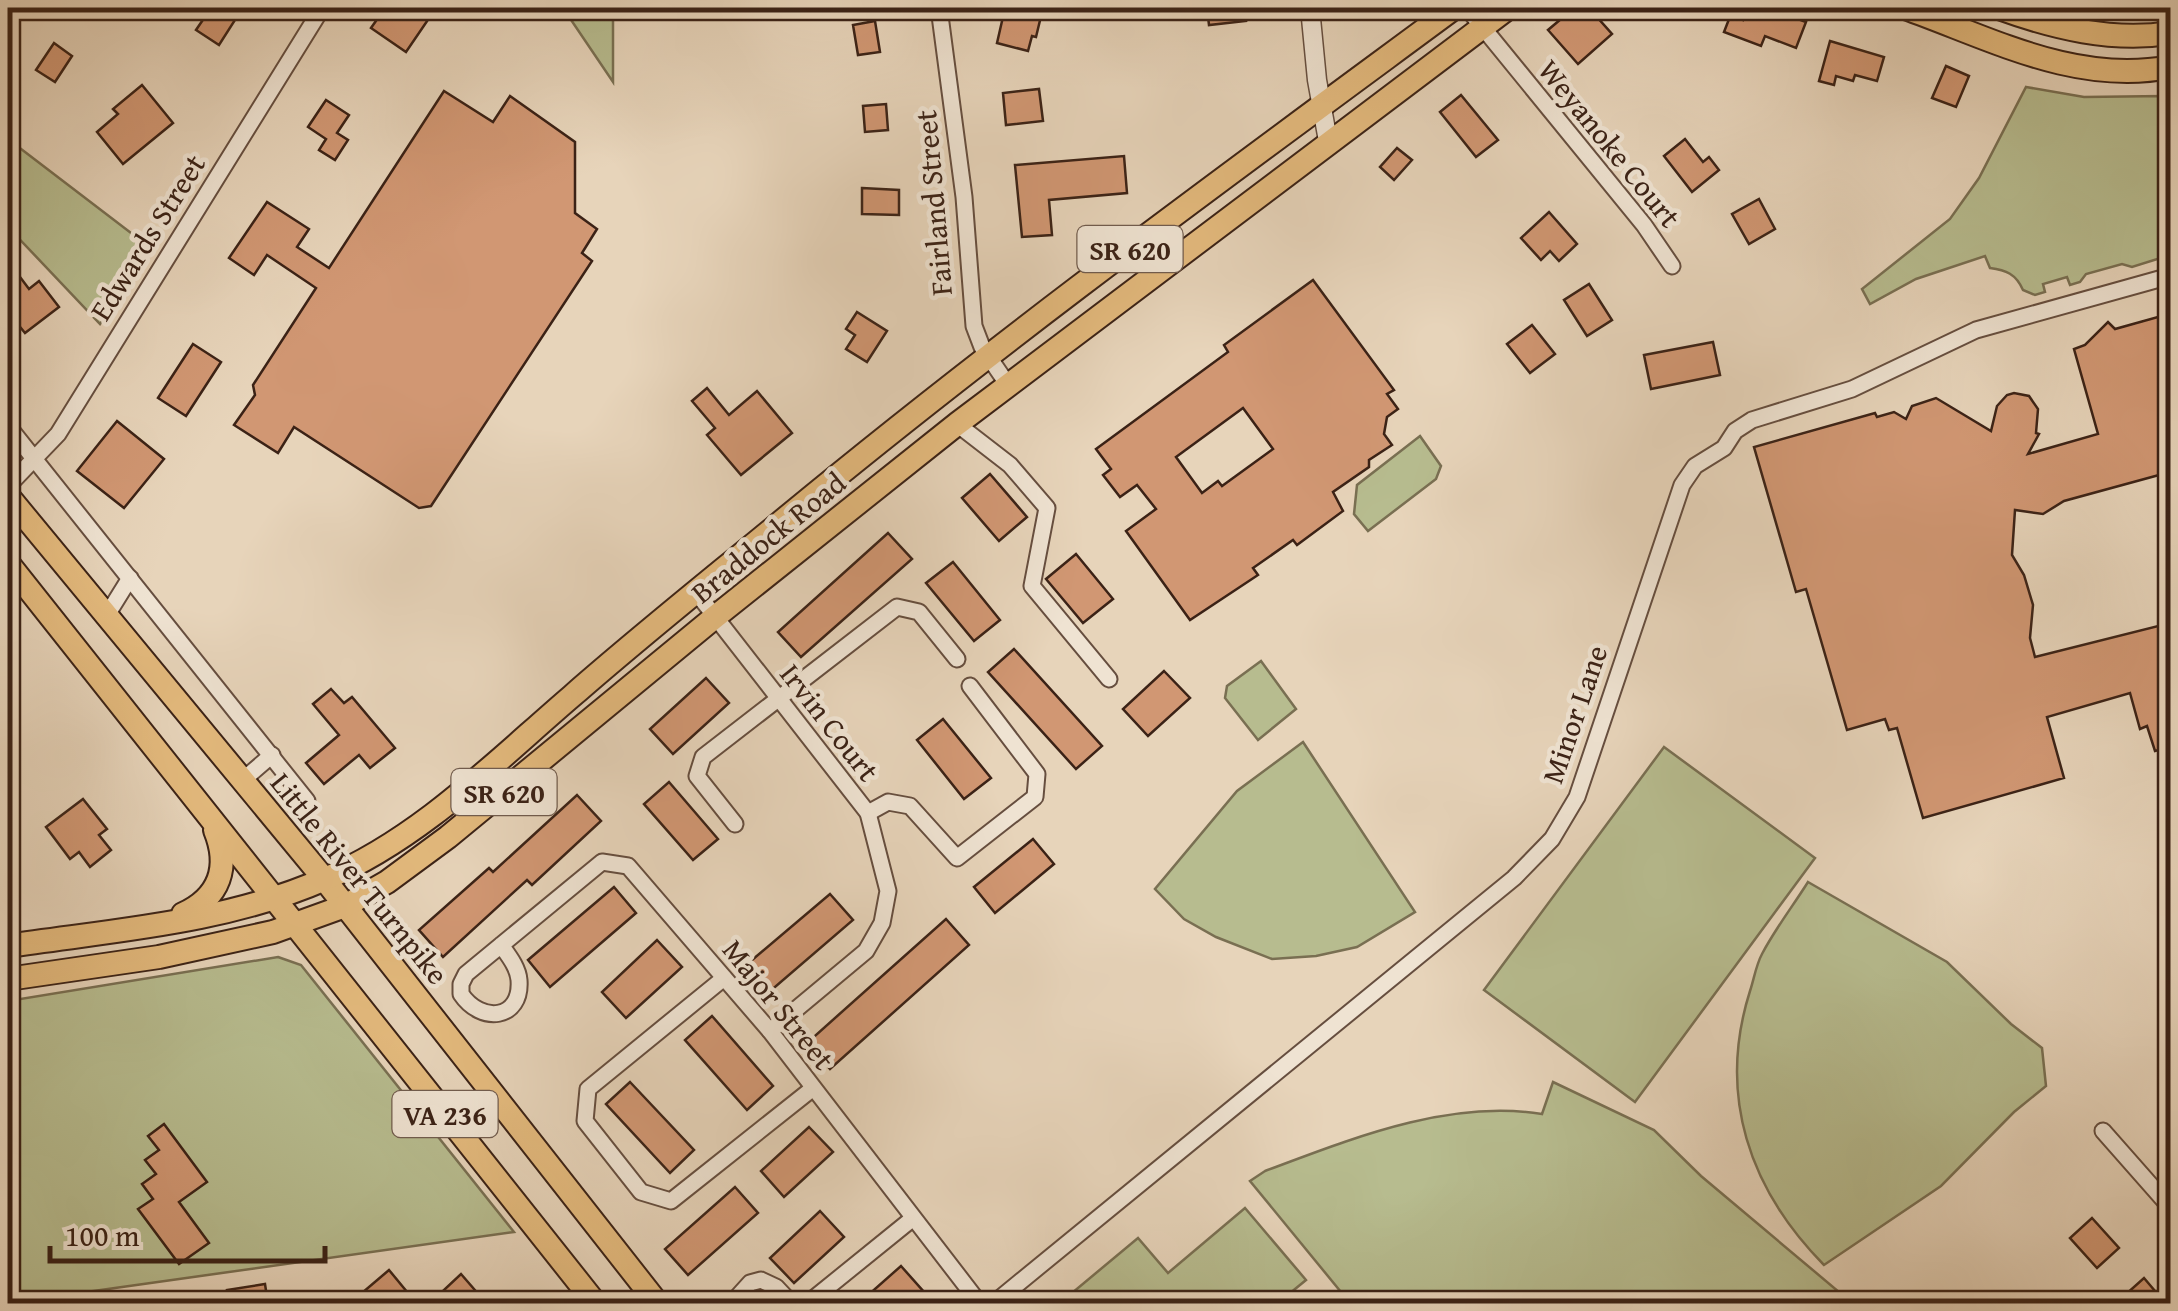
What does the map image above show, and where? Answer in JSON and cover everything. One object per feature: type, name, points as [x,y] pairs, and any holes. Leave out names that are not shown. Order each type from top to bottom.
[{"type":"main road","name":"Braddock Road","points":[[8,946],[156,926],[274,898],[325,880],[402,836],[988,356],[1454,8]]},
{"type":"main road","name":"Braddock Road","points":[[8,979],[159,958],[273,932],[346,906],[387,882],[448,838],[1008,384],[1508,8]]},
{"type":"main road","points":[[1905,8],[2057,64],[2110,70],[2170,66]]},
{"type":"main road","points":[[1999,8],[2078,31],[2149,36],[2170,33]]},
{"type":"main road","name":"Little River Turnpike","points":[[8,496],[346,906],[658,1304]]},
{"type":"main road","name":"VA 236","points":[[8,563],[596,1304]]},
{"type":"main road","points":[[156,926],[196,908],[215,890],[221,876],[222,853],[205,809]]},
{"type":"street","name":"Edwards Street","points":[[8,486],[58,434],[322,8]]},
{"type":"street","name":"Fairland Street","points":[[939,8],[964,197],[970,306],[974,326],[988,356],[1008,384]]},
{"type":"street","points":[[1310,8],[1328,141]]},
{"type":"street","name":"Weyanoke Court","points":[[1468,8],[1644,225],[1672,266]]},
{"type":"street","name":"Minor Lane","points":[[993,1304],[1514,878],[1552,839],[1577,797],[1682,485],[1696,466],[1724,448],[1735,431],[1752,420],[1852,389],[1976,330],[2170,276]]},
{"type":"street","points":[[957,424],[1010,464],[1046,508],[1032,586],[1109,679]]},
{"type":"street","points":[[8,426],[307,801]]},
{"type":"street","points":[[107,615],[130,578]]},
{"type":"street","name":"Irvin Court","points":[[696,592],[868,812],[888,892],[882,923],[866,951],[770,1031]]},
{"type":"street","points":[[735,824],[698,776],[703,757],[898,607],[919,612],[956,660]]},
{"type":"street","points":[[868,812],[888,802],[910,806],[957,858],[1035,797],[1037,774],[970,686]]},
{"type":"street","points":[[243,780],[272,756]]},
{"type":"street","name":"Major Street","points":[[501,945],[520,982],[512,1004],[503,1013],[491,1016],[468,1004],[461,994],[466,974],[501,945],[602,862],[628,866],[770,1031],[980,1304]]},
{"type":"street","points":[[724,978],[588,1089],[584,1121],[640,1192],[671,1200],[812,1089]]},
{"type":"street","points":[[2103,1131],[2170,1207]]},
{"type":"street","points":[[807,1304],[912,1219]]},
{"type":"street","points":[[732,1304],[750,1283],[761,1280],[776,1287],[792,1304]]},
{"type":"green space","points":[[563,8],[613,8],[613,82]]},
{"type":"green space","points":[[2026,87],[2084,97],[2170,99],[2170,255],[2132,267],[2122,264],[2086,274],[2080,282],[2070,285],[2067,277],[2043,284],[2045,292],[2035,295],[2023,290],[2010,274],[1990,268],[1985,256],[1916,279],[1870,304],[1862,289],[1950,219],[1979,178]]},
{"type":"green space","points":[[8,139],[152,249],[100,324],[8,227]]},
{"type":"green space","points":[[1420,436],[1441,466],[1436,479],[1368,531],[1354,514],[1357,485]]},
{"type":"green space","points":[[1261,661],[1296,709],[1258,740],[1225,698],[1227,686]]},
{"type":"green space","points":[[1303,742],[1415,912],[1357,947],[1316,956],[1272,959],[1216,937],[1184,919],[1155,889],[1237,791]]},
{"type":"green space","points":[[1664,747],[1815,858],[1635,1102],[1484,990]]},
{"type":"green space","points":[[1808,882],[1947,962],[2011,1024],[2042,1048],[2046,1086],[2014,1112],[1941,1186],[1824,1265],[1776,1205],[1759,1172],[1746,1138],[1737,1067],[1741,1030],[1758,963]]},
{"type":"green space","points":[[278,957],[301,965],[514,1232],[8,1303],[8,1001]]},
{"type":"green space","points":[[1553,1082],[1654,1130],[1701,1176],[1852,1303],[1350,1303],[1250,1181],[1265,1171],[1400,1125],[1471,1112],[1542,1114]]},
{"type":"green space","points":[[1245,1208],[1306,1280],[1278,1303],[1060,1303],[1138,1238],[1168,1273]]},
{"type":"building","points":[[211,8],[235,20],[219,45],[196,30]]},
{"type":"building","points":[[385,8],[436,8],[406,52],[371,28]]},
{"type":"building","points":[[1005,8],[1042,12],[1028,51],[997,43]]},
{"type":"building","points":[[1207,8],[1244,8],[1246,21],[1209,25]]},
{"type":"building","points":[[1574,8],[1607,8],[1597,17],[1612,34],[1578,64],[1548,30]]},
{"type":"building","points":[[1748,8],[1768,8],[1806,22],[1796,48],[1765,36],[1761,46],[1724,32],[1731,14],[1743,20]]},
{"type":"building","points":[[875,21],[880,52],[858,55],[853,25]]},
{"type":"building","points":[[1830,41],[1884,57],[1877,81],[1855,75],[1853,81],[1836,76],[1834,85],[1819,81]]},
{"type":"building","points":[[54,43],[72,56],[55,82],[36,70]]},
{"type":"building","points":[[1946,66],[1969,76],[1956,107],[1932,98]]},
{"type":"building","points":[[142,85],[173,123],[123,164],[97,132],[118,114],[113,109]]},
{"type":"building","points":[[1039,89],[1043,121],[1006,125],[1003,93]]},
{"type":"building","points":[[444,91],[493,122],[510,96],[575,142],[575,213],[597,229],[582,253],[592,261],[431,506],[419,508],[294,427],[278,453],[234,425],[255,395],[253,385],[316,288],[267,255],[254,275],[229,258],[267,202],[309,229],[297,247],[329,268]]},
{"type":"building","points":[[1461,95],[1498,140],[1476,157],[1440,112]]},
{"type":"building","points":[[326,100],[349,115],[337,133],[348,140],[335,160],[319,150],[326,139],[308,127]]},
{"type":"building","points":[[886,104],[888,130],[865,132],[863,106]]},
{"type":"building","points":[[1685,139],[1703,162],[1709,157],[1719,170],[1692,192],[1664,156]]},
{"type":"building","points":[[1397,148],[1412,160],[1394,180],[1380,167]]},
{"type":"building","points":[[1124,156],[1127,193],[1049,200],[1052,235],[1022,237],[1015,165]]},
{"type":"building","points":[[862,188],[899,190],[899,215],[862,214]]},
{"type":"building","points":[[1759,199],[1775,229],[1749,244],[1732,214]]},
{"type":"building","points":[[1549,212],[1577,244],[1559,261],[1550,251],[1541,260],[1521,238]]},
{"type":"building","points":[[17,273],[29,289],[39,281],[59,307],[25,333],[8,312],[8,281]]},
{"type":"building","points":[[1313,280],[1394,390],[1387,394],[1398,409],[1387,417],[1384,434],[1392,445],[1333,492],[1343,511],[1297,545],[1293,540],[1253,568],[1258,575],[1190,620],[1126,531],[1156,509],[1137,485],[1120,497],[1103,475],[1111,469],[1096,449],[1228,352],[1224,345]],"holes":[[[1243,408],[1273,449],[1222,486],[1218,481],[1202,493],[1176,457]]]},
{"type":"building","points":[[1589,284],[1612,320],[1587,336],[1564,300]]},
{"type":"building","points":[[857,312],[887,331],[867,362],[846,349],[855,335],[846,329]]},
{"type":"building","points":[[2165,315],[2167,323],[2170,322],[2170,472],[2064,501],[2043,514],[2015,510],[2012,555],[2024,575],[2033,605],[2030,638],[2035,657],[2170,623],[2170,747],[2155,751],[2147,726],[2140,729],[2130,693],[2047,717],[2064,778],[1923,818],[1897,728],[1889,730],[1885,719],[1847,730],[1806,589],[1796,592],[1754,447],[1875,413],[1877,417],[1894,412],[1906,419],[1912,406],[1936,398],[1991,431],[1997,406],[2014,393],[2029,396],[2038,409],[2039,434],[2028,454],[2098,434],[2074,349],[2085,345],[2108,322],[2115,329]]},
{"type":"building","points":[[1532,325],[1555,354],[1530,373],[1507,344]]},
{"type":"building","points":[[1713,342],[1720,375],[1651,389],[1644,355]]},
{"type":"building","points":[[193,344],[221,362],[186,416],[158,398]]},
{"type":"building","points":[[707,388],[729,415],[757,391],[792,433],[741,475],[707,435],[715,428],[692,401]]},
{"type":"building","points":[[117,421],[164,459],[124,508],[77,471]]},
{"type":"building","points":[[990,474],[1027,517],[999,541],[962,498]]},
{"type":"building","points":[[888,533],[912,559],[801,657],[778,632]]},
{"type":"building","points":[[1076,554],[1113,599],[1083,623],[1046,579]]},
{"type":"building","points":[[953,562],[1000,620],[974,641],[926,583]]},
{"type":"building","points":[[1014,649],[1102,746],[1076,769],[988,672]]},
{"type":"building","points":[[1164,671],[1190,698],[1148,736],[1123,709]]},
{"type":"building","points":[[706,678],[729,703],[673,754],[650,729]]},
{"type":"building","points":[[331,689],[344,703],[352,697],[395,748],[370,768],[359,755],[324,784],[306,763],[339,735],[313,704]]},
{"type":"building","points":[[943,719],[991,778],[964,799],[917,740]]},
{"type":"building","points":[[669,782],[718,839],[693,860],[644,804]]},
{"type":"building","points":[[577,795],[601,821],[532,885],[527,880],[443,957],[419,930],[489,868],[493,872]]},
{"type":"building","points":[[83,799],[107,829],[99,835],[111,850],[90,867],[79,852],[70,859],[46,827]]},
{"type":"building","points":[[1033,839],[1054,864],[995,913],[974,887]]},
{"type":"building","points":[[614,887],[636,913],[550,987],[528,960]]},
{"type":"building","points":[[830,894],[853,920],[768,993],[745,966]]},
{"type":"building","points":[[946,919],[969,945],[830,1069],[807,1043]]},
{"type":"building","points":[[657,940],[682,967],[626,1018],[602,992]]},
{"type":"building","points":[[712,1016],[773,1086],[747,1110],[685,1040]]},
{"type":"building","points":[[630,1082],[694,1150],[670,1173],[606,1104]]},
{"type":"building","points":[[164,1124],[207,1182],[179,1202],[209,1243],[179,1264],[138,1209],[153,1199],[142,1184],[156,1174],[145,1160],[159,1150],[148,1136]]},
{"type":"building","points":[[809,1127],[833,1152],[784,1197],[761,1171]]},
{"type":"building","points":[[735,1187],[758,1213],[688,1275],[665,1249]]},
{"type":"building","points":[[820,1211],[844,1237],[794,1283],[770,1258]]},
{"type":"building","points":[[2092,1218],[2119,1248],[2097,1268],[2070,1238]]},
{"type":"building","points":[[901,1266],[924,1292],[910,1304],[858,1304]]},
{"type":"building","points":[[389,1270],[417,1304],[349,1304]]},
{"type":"building","points":[[461,1274],[487,1304],[429,1304]]},
{"type":"building","points":[[2144,1278],[2166,1304],[2115,1304]]},
{"type":"building","points":[[265,1284],[268,1304],[229,1304],[227,1290]]}]
